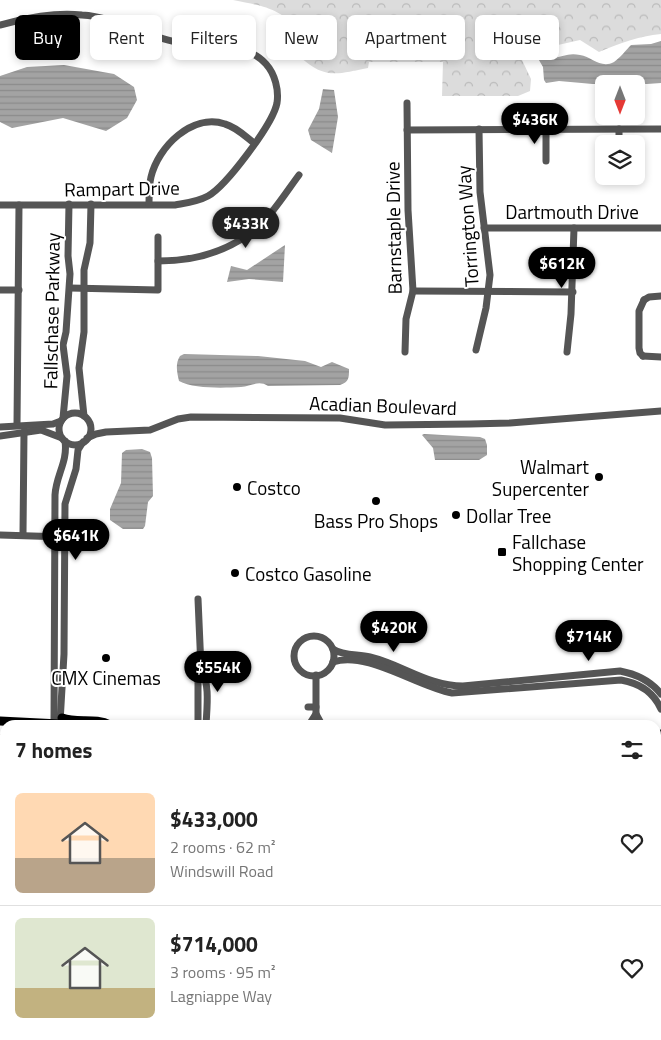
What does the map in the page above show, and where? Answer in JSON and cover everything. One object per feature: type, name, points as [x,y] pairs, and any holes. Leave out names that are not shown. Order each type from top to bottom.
[{"type":"street","name":"Rampart Drive","points":[[0,25],[42,15],[83,15],[117,22],[173,42],[198,46],[231,47],[261,59],[268,66],[274,77],[278,92],[277,103],[271,119],[222,186],[207,196],[189,203],[0,205]]},
{"type":"street","name":"Barnstaple Drive","points":[[405,352],[406,319],[413,291],[407,191],[407,103]]},
{"type":"street","points":[[149,204],[150,178],[154,166],[172,141],[183,130],[207,121],[218,122],[235,128],[254,143]]},
{"type":"street","name":"Torrington Way","points":[[476,350],[485,315],[490,269],[480,192],[479,129]]},
{"type":"street","points":[[546,129],[546,161]]},
{"type":"street","points":[[619,129],[619,135]]},
{"type":"street","points":[[407,130],[661,129]]},
{"type":"street","points":[[158,261],[180,261],[196,258],[233,244],[250,234],[264,220],[299,175]]},
{"type":"street","name":"Fallschase Parkway","points":[[62,420],[67,381],[63,345],[70,288],[69,204]]},
{"type":"street","name":"Fallschase Parkway","points":[[86,418],[79,377],[84,332],[84,270],[90,244],[91,204]]},
{"type":"street","points":[[17,425],[19,205]]},
{"type":"street","name":"Dartmouth Drive","points":[[484,228],[661,228]]},
{"type":"street","points":[[567,352],[573,292],[574,228]]},
{"type":"street","points":[[70,288],[158,290],[158,237]]},
{"type":"street","points":[[0,290],[19,290]]},
{"type":"street","points":[[413,291],[573,292]]},
{"type":"street","points":[[661,296],[642,298],[639,311],[639,348],[641,358],[661,357]]},
{"type":"street","name":"Acadian Boulevard","points":[[85,440],[96,434],[106,432],[142,432],[178,419],[191,418],[340,418],[385,425],[470,424],[661,411]]},
{"type":"street","points":[[0,427],[53,424],[73,413],[86,418],[92,426],[106,432]]},
{"type":"street","points":[[58,720],[64,654],[66,497],[74,478],[78,450],[90,429],[86,418]]},
{"type":"street","points":[[58,720],[54,653],[55,537],[56,487],[66,459],[64,440],[59,430],[62,420]]},
{"type":"street","points":[[0,436],[41,430],[74,444],[85,440]]},
{"type":"street","points":[[23,534],[24,432]]},
{"type":"street","points":[[0,534],[65,537]]},
{"type":"street","points":[[198,600],[201,668],[198,676],[198,720]]},
{"type":"street","points":[[380,659],[340,660],[333,662],[324,673],[316,675],[303,672],[290,656],[299,643],[310,636],[324,638],[338,652],[380,659],[434,689],[462,686],[556,684],[621,680],[633,682],[653,695],[661,709]]},
{"type":"street","points":[[333,648],[333,662]]},
{"type":"street","points":[[54,653],[64,654]]},
{"type":"street","points":[[201,668],[205,675],[207,692],[206,720]]},
{"type":"street","points":[[501,685],[556,676],[620,671],[634,674],[649,682],[661,694]]},
{"type":"street","points":[[316,675],[316,711],[320,720]]},
{"type":"street","points":[[556,676],[556,684]]},
{"type":"street","points":[[308,707],[316,711]]},
{"type":"street","points":[[312,720],[316,711]]},
{"type":"green space","points":[[233,0],[661,0],[661,34],[630,40],[599,52],[580,40],[559,45],[559,15],[475,15],[475,60],[522,60],[531,79],[530,91],[518,96],[442,96],[443,62],[369,62],[368,68],[339,73],[324,72],[316,69],[304,60],[337,60],[337,15],[281,15],[262,6]]},
{"type":"shaded area","points":[[661,41],[661,83],[645,84],[645,75],[595,75],[595,84],[559,81],[546,83],[543,67],[539,60],[559,60],[559,57],[574,54],[609,64],[614,62],[631,45],[651,44]]},
{"type":"shaded area","points":[[64,65],[114,74],[134,87],[137,100],[127,118],[106,131],[63,118],[12,128],[0,122],[0,76],[27,67]]},
{"type":"shaded area","points":[[323,89],[334,90],[338,117],[332,153],[311,140],[308,130],[319,109]]},
{"type":"shaded area","points":[[285,245],[283,282],[249,279],[227,282],[231,266],[247,270]]},
{"type":"shaded area","points":[[184,354],[258,356],[305,361],[321,367],[332,362],[349,369],[349,375],[347,381],[340,385],[268,386],[258,383],[241,387],[200,387],[179,381],[177,362],[180,356]]},
{"type":"shaded area","points":[[422,435],[480,437],[485,439],[487,455],[479,460],[435,460],[433,448]]},
{"type":"shaded area","points":[[142,449],[150,452],[152,458],[153,496],[148,502],[143,529],[123,529],[110,520],[110,509],[121,483],[122,453],[126,450]]},
{"type":"place","name":"Walmart Supercenter","points":[[599,477]]},
{"type":"place","name":"Costco","points":[[237,487]]},
{"type":"place","name":"Bass Pro Shops","points":[[376,501]]},
{"type":"place","name":"Dollar Tree","points":[[456,515]]},
{"type":"place","name":"Fallchase Shopping Center","points":[[502,552]]},
{"type":"place","name":"Costco Gasoline","points":[[235,573]]},
{"type":"place","name":"CMX Cinemas","points":[[106,658]]}]
